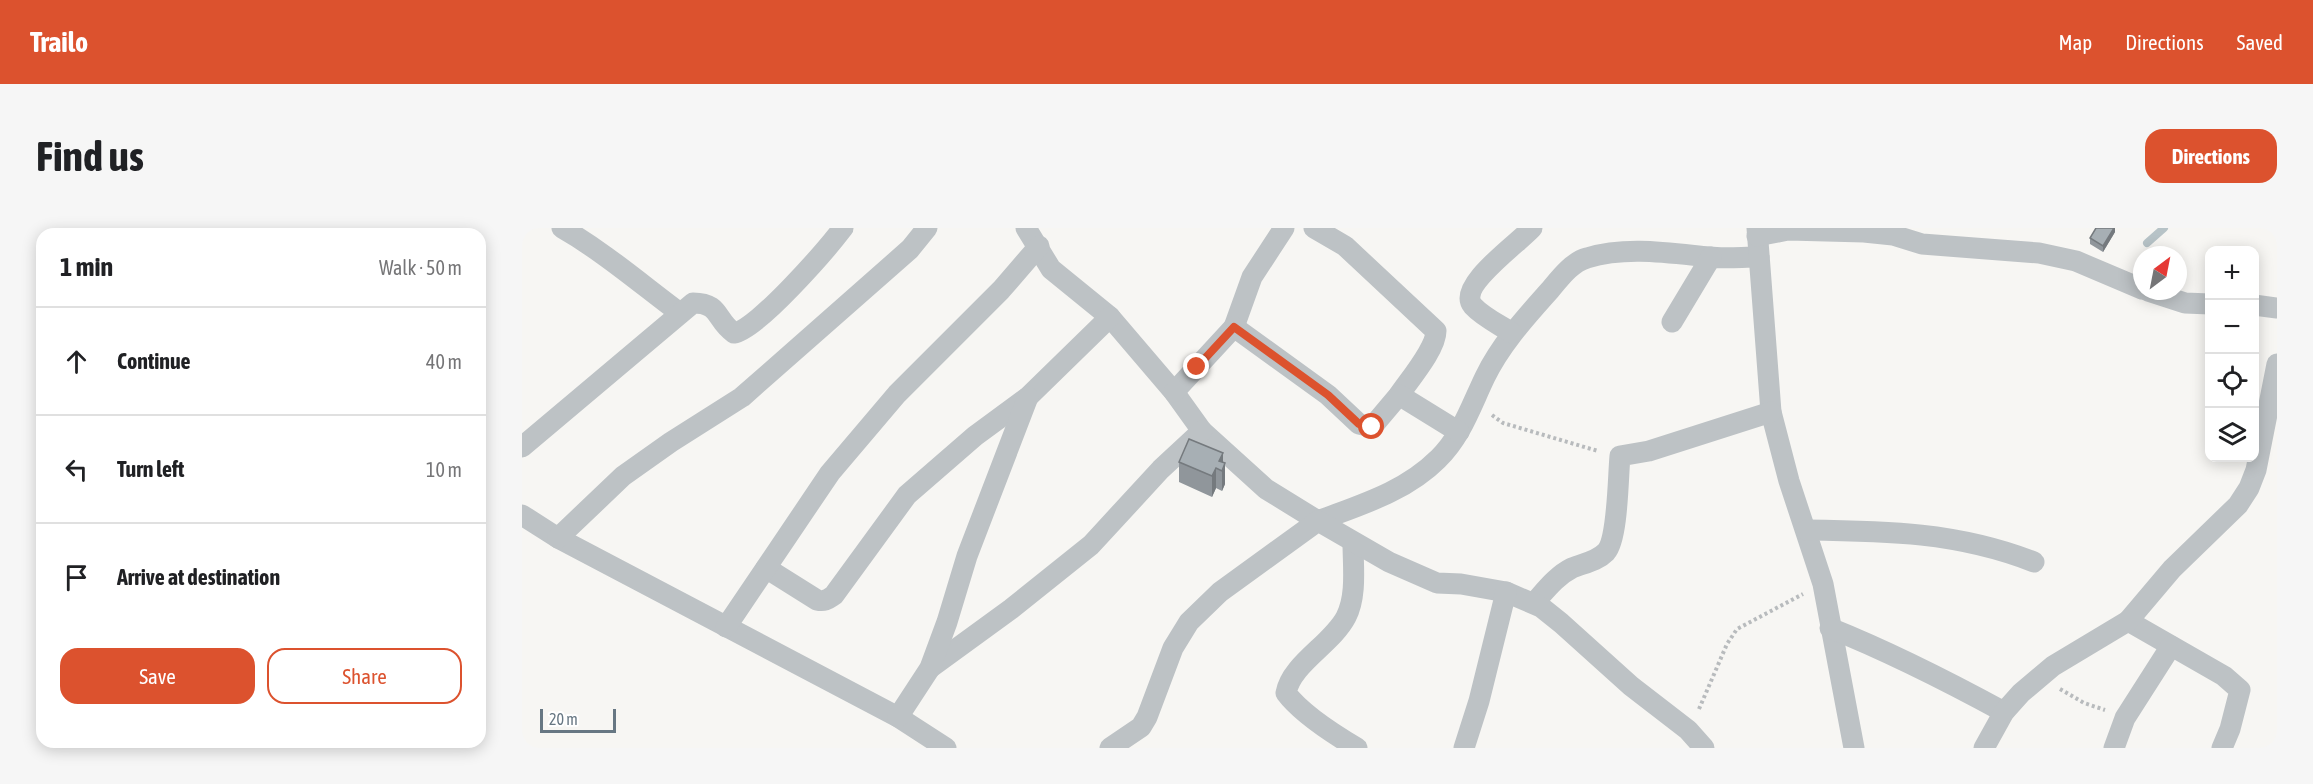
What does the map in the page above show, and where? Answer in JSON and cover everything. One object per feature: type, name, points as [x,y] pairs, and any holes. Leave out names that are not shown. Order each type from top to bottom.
[{"type":"street","points":[[562,228],[591,245],[680,313]]},
{"type":"street","points":[[522,447],[693,303],[705,303],[716,309],[734,333],[743,330],[812,266],[843,228]]},
{"type":"street","points":[[558,538],[623,476],[742,397],[910,249],[927,228]]},
{"type":"street","points":[[1026,228],[1051,269],[1110,317],[1174,392],[1202,431],[1266,489],[1353,543],[1437,583],[1461,584],[1506,592],[1534,603],[1561,622],[1631,686],[1688,730],[1704,748]]},
{"type":"street","points":[[1234,327],[1328,395],[1363,426],[1372,427],[1399,395],[1427,354],[1436,331],[1345,246],[1314,228]]},
{"type":"street","points":[[1512,333],[1472,305],[1469,297],[1472,288],[1492,263],[1532,228]]},
{"type":"street","points":[[1174,392],[1234,327],[1252,277],[1277,230]]},
{"type":"street","points":[[1854,748],[1823,584],[1789,481],[1771,412],[1757,232],[1788,230],[1864,232],[1893,236],[1922,244],[2039,252],[2076,261],[2133,285]]},
{"type":"street","points":[[726,627],[830,473],[897,394],[1001,290],[1039,246]]},
{"type":"street","points":[[1110,748],[1141,727],[1147,717],[1173,648],[1189,622],[1220,592],[1318,521],[1397,489],[1421,474],[1440,458],[1459,432],[1475,403],[1485,376],[1512,333],[1572,266],[1585,258],[1614,252],[1759,257]]},
{"type":"street","points":[[1672,322],[1711,257]]},
{"type":"street","points":[[2176,300],[2205,304]]},
{"type":"street","points":[[2259,306],[2277,308]]},
{"type":"street","points":[[766,568],[817,600],[829,599],[907,495],[975,436],[1028,397],[1110,317]]},
{"type":"street","points":[[1984,748],[2004,712],[2038,677],[2128,621],[2172,569],[2238,505],[2249,488],[2262,448],[2277,364]]},
{"type":"street","points":[[1399,395],[1459,432]]},
{"type":"street","points":[[898,717],[930,668],[967,556],[1028,397]]},
{"type":"street","points":[[1534,603],[1557,578],[1571,569],[1593,561],[1607,551],[1613,538],[1620,456],[1649,451],[1771,412]]},
{"type":"street","points":[[930,668],[1011,609],[1091,545],[1161,469],[1202,431]]},
{"type":"street","points":[[522,515],[558,538],[898,717],[946,748]]},
{"type":"street","points":[[1806,530],[1932,535],[2008,552],[2034,562]]},
{"type":"street","points":[[1353,543],[1352,594],[1345,619],[1317,652],[1294,674],[1286,693],[1310,716],[1357,748]]},
{"type":"street","points":[[1464,748],[1479,701],[1506,592]]},
{"type":"street","points":[[2128,621],[2224,676],[2241,690],[2222,748]]},
{"type":"street","points":[[1830,628],[1927,670],[2004,712]]},
{"type":"street","points":[[2114,748],[2125,718],[2171,646]]},
{"type":"path","points":[[1475,403],[1503,423],[1620,456]]},
{"type":"path","points":[[1688,730],[1727,644],[1737,629],[1823,584]]},
{"type":"path","points":[[2038,677],[2084,703],[2125,718]]},
{"type":"building","points":[[2096,228],[2114,228],[2103,246],[2090,238]]},
{"type":"building","points":[[1189,439],[1223,453],[1219,461],[1225,463],[1222,471],[1216,468],[1212,476],[1179,462]]},
{"type":"waterway","points":[[2147,243],[2164,228]]},
{"type":"route","points":[[1197,367],[1234,327],[1328,395],[1359,424],[1372,427]]}]
